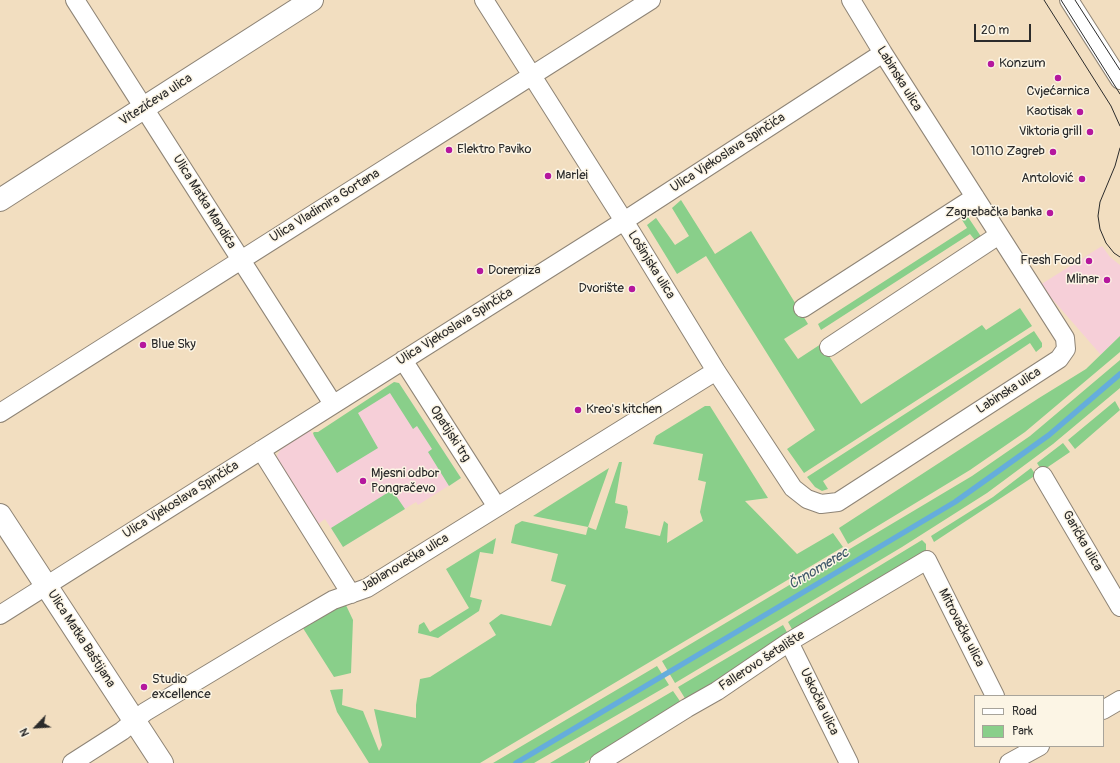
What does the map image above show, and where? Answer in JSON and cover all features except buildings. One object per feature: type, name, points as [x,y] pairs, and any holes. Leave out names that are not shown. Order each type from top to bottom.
[{"type":"street","name":"Ulica Matka Mandića","points":[[75,0],[333,404]]},
{"type":"street","name":"Vitezićeva ulica","points":[[0,200],[312,0]]},
{"type":"street","name":"Lošinjska ulica","points":[[484,0],[624,220],[716,371],[794,488],[807,498],[821,504],[838,502]]},
{"type":"street","name":"Ulica Vladimira Gortana","points":[[0,413],[651,0]]},
{"type":"street","name":"Labinska ulica","points":[[838,502],[1059,359],[1066,349],[1065,338],[974,197],[851,0]]},
{"type":"street","points":[[1069,0],[1120,80]]},
{"type":"street","name":"Ulica Vjekoslava Spinčića","points":[[0,615],[624,220],[883,53]]},
{"type":"street","points":[[803,308],[974,197]]},
{"type":"street","points":[[829,347],[999,235]]},
{"type":"street","name":"Opatijski trg","points":[[403,360],[496,507]]},
{"type":"street","name":"Jablanovečka ulica","points":[[72,763],[122,731],[145,712],[333,600],[367,588],[716,371]]},
{"type":"street","points":[[261,450],[351,594]]},
{"type":"street","name":"Garićka ulica","points":[[1043,476],[1120,607]]},
{"type":"street","name":"Ulica Matka Baštijana","points":[[0,515],[162,763]]},
{"type":"street","name":"Fallerovo šetalište","points":[[599,763],[717,691],[790,642],[927,560]]},
{"type":"street","name":"Mitrovačka ulica","points":[[927,560],[994,695]]},
{"type":"street","name":"Uskočka ulica","points":[[790,642],[849,763]]},
{"type":"street","points":[[1104,709],[1120,700]]},
{"type":"street","points":[[1009,763],[1029,752]]},
{"type":"shaded area","points":[[1102,246],[1110,257],[1120,265],[1120,336],[1101,355],[1040,285]]},
{"type":"shaded area","points":[[399,383],[461,478],[418,505],[416,502],[343,547],[325,519],[317,525],[278,462],[277,456],[285,444],[309,429],[314,436]]},
{"type":"green space","points":[[681,200],[715,254],[751,231],[808,324],[784,339],[798,359],[821,344],[861,404],[982,325],[986,330],[1020,308],[1032,326],[804,473],[787,449],[815,430],[706,256],[677,274],[647,225],[656,218],[675,245],[689,236],[672,208]]},
{"type":"green space","points":[[963,213],[966,214],[982,238],[978,244],[970,234],[821,330],[818,324],[967,228],[959,215]]},
{"type":"green space","points":[[1034,331],[1042,343],[1042,347],[1036,352],[1030,343],[823,481],[828,489],[822,491],[815,487],[807,477]]},
{"type":"green space","points":[[1120,336],[1120,352],[1025,432],[970,470],[848,544],[839,528],[1086,369]]},
{"type":"green space","points":[[1120,360],[1120,388],[1053,444],[987,493],[902,547],[675,683],[662,661],[972,476],[1030,436]]},
{"type":"green space","points":[[394,382],[399,383],[461,478],[449,486],[428,452],[432,449],[417,426],[413,429],[390,393],[358,413],[378,448],[337,473],[314,436],[314,432],[318,432]]},
{"type":"green space","points":[[1115,401],[1120,410],[1075,449],[1068,440]]},
{"type":"green space","points":[[705,406],[710,406],[768,498],[745,501],[797,554],[833,533],[843,547],[480,763],[369,763],[337,712],[330,690],[343,689],[342,705],[363,711],[379,751],[382,745],[374,709],[416,718],[416,705],[420,679],[430,677],[496,635],[489,623],[501,614],[551,626],[566,585],[551,581],[558,554],[511,543],[515,525],[522,521],[586,535],[588,527],[596,530],[619,462],[622,462],[615,503],[627,506],[628,512],[625,528],[660,536],[664,521],[668,524],[667,543],[703,521],[700,512],[706,482],[698,480],[703,454],[653,444],[656,436]]},
{"type":"green space","points":[[1063,443],[1070,452],[1042,471],[1037,463]]},
{"type":"green space","points":[[609,468],[588,527],[533,516]]},
{"type":"green space","points":[[1031,468],[1036,475],[934,542],[931,536],[993,497]]},
{"type":"green space","points":[[392,490],[405,509],[343,547],[331,528]]},
{"type":"green space","points":[[496,538],[493,554],[480,552],[470,597],[482,600],[479,611],[438,638],[418,633],[419,625],[424,622],[430,632],[469,608],[446,569]]},
{"type":"green space","points":[[922,540],[926,544],[926,553],[793,631],[788,622],[792,619]]},
{"type":"green space","points":[[344,601],[353,620],[351,673],[334,677],[301,625]]},
{"type":"green space","points":[[783,625],[788,634],[686,700],[678,687]]},
{"type":"green space","points":[[657,666],[669,685],[534,763],[493,763]]},
{"type":"green space","points":[[673,691],[682,704],[584,763],[550,763]]},
{"type":"waterway","name":"Črnomerec","points":[[516,763],[955,502],[1049,435],[1120,374]]},
{"type":"tram line","points":[[1044,0],[1111,106],[1120,126]]},
{"type":"tram line","points":[[1061,0],[1120,94]]},
{"type":"tram line","points":[[1075,0],[1120,70]]},
{"type":"tram line","points":[[1120,148],[1115,166],[1100,202],[1098,216],[1100,229],[1106,243],[1114,253],[1120,257]]},
{"type":"place","name":"Konzum","points":[[991,64]]},
{"type":"place","name":"Cvjećarnica","points":[[1058,78]]},
{"type":"place","name":"Kaotisak","points":[[1080,112]]},
{"type":"place","name":"Viktoria grill","points":[[1090,132]]},
{"type":"place","name":"Elektro Paviko","points":[[449,150]]},
{"type":"place","name":"10110 Zagreb","points":[[1053,152]]},
{"type":"place","name":"Marlei","points":[[548,176]]},
{"type":"place","name":"Antolović","points":[[1082,179]]},
{"type":"place","name":"Zagrebačka banka","points":[[1050,213]]},
{"type":"place","name":"Fresh Food","points":[[1089,261]]},
{"type":"place","name":"Doremiza","points":[[480,271]]},
{"type":"place","name":"Mlinar","points":[[1107,280]]},
{"type":"place","name":"Dvorište","points":[[632,289]]},
{"type":"place","name":"Blue Sky","points":[[143,345]]},
{"type":"place","name":"Kreo's kitchen","points":[[578,410]]},
{"type":"place","name":"Mjesni odbor Pongračevo","points":[[363,481]]},
{"type":"place","name":"Studio excellence","points":[[144,687]]}]
